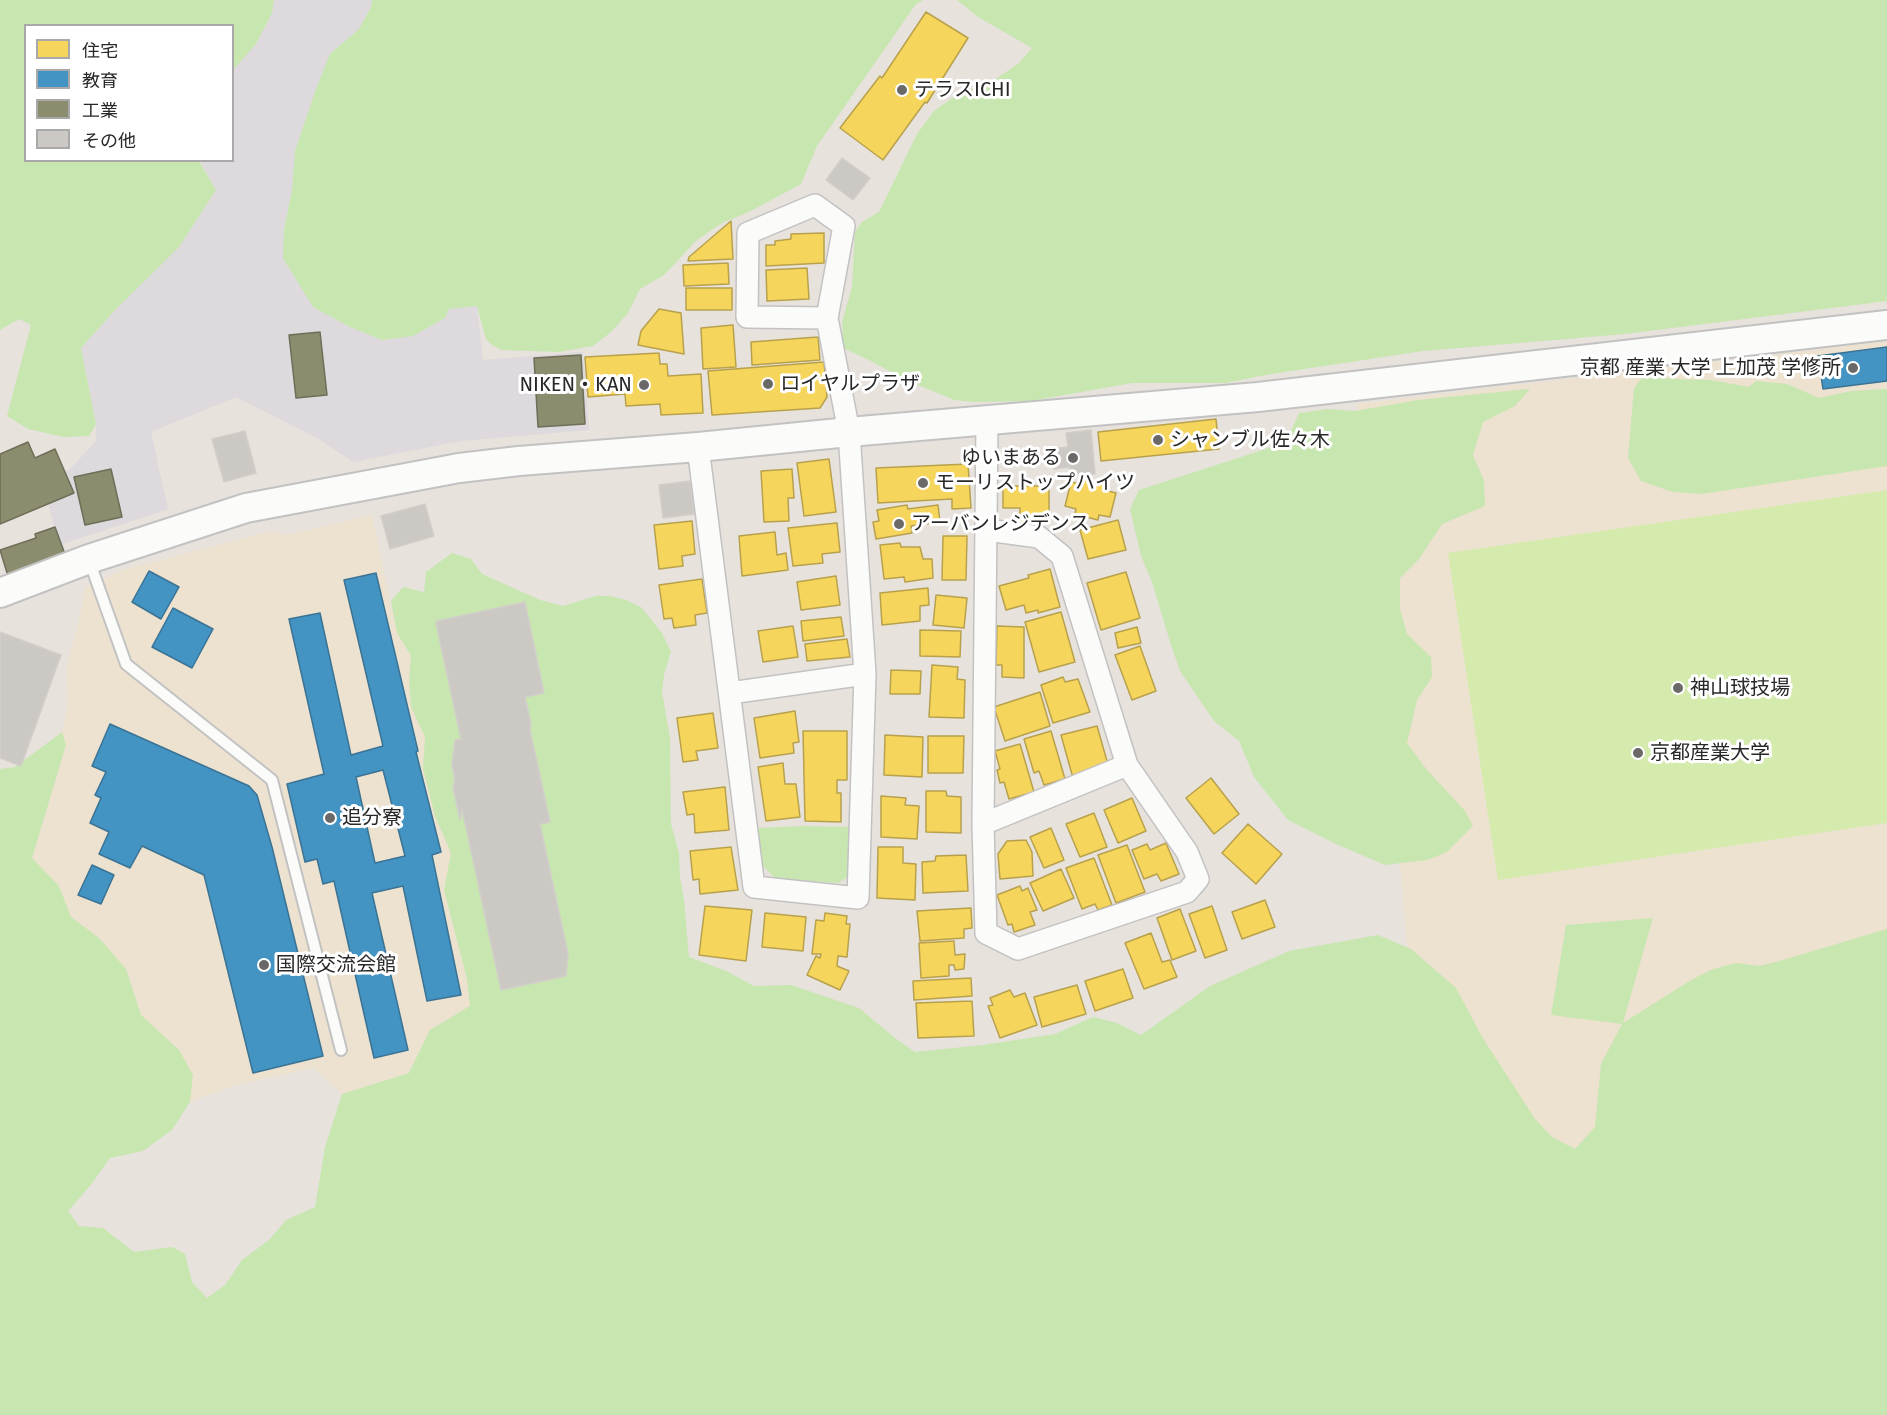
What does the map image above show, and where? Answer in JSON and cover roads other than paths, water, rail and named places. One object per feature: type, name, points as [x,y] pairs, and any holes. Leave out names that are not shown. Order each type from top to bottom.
[{"type":"street","points":[[698,447],[754,887],[858,898],[865,674],[849,432],[827,318],[844,226],[815,206],[748,233],[747,317],[827,318]]},
{"type":"street","points":[[0,593],[88,559],[246,508],[459,468],[1344,389],[1887,325]]},
{"type":"street","points":[[987,421],[983,824],[986,933],[1018,949],[1187,892],[1198,879],[1187,852],[1127,765],[1062,556],[1039,537],[987,530]]},
{"type":"street","points":[[730,693],[865,674]]},
{"type":"street","points":[[983,824],[1127,765]]},
{"type":"lane","points":[[88,559],[126,664],[272,780],[341,1050]]},
{"type":"place","name":"テラスICHI","points":[[902,90]]},
{"type":"place","name":"京都 産業 大学 上加茂 学修所","points":[[1853,368]]},
{"type":"place","name":"ロイヤルプラザ","points":[[768,384]]},
{"type":"place","name":"NIKEN・KAN","points":[[644,385]]},
{"type":"place","name":"シャンブル佐々木","points":[[1158,440]]},
{"type":"place","name":"ゆいまある","points":[[1073,458]]},
{"type":"place","name":"モーリストップハイツ","points":[[923,483]]},
{"type":"place","name":"アーバンレジデンス","points":[[899,524]]},
{"type":"place","name":"神山球技場","points":[[1678,688]]},
{"type":"place","name":"京都産業大学","points":[[1638,753]]},
{"type":"place","name":"追分寮","points":[[330,818]]},
{"type":"place","name":"国際交流会館","points":[[264,965]]}]
